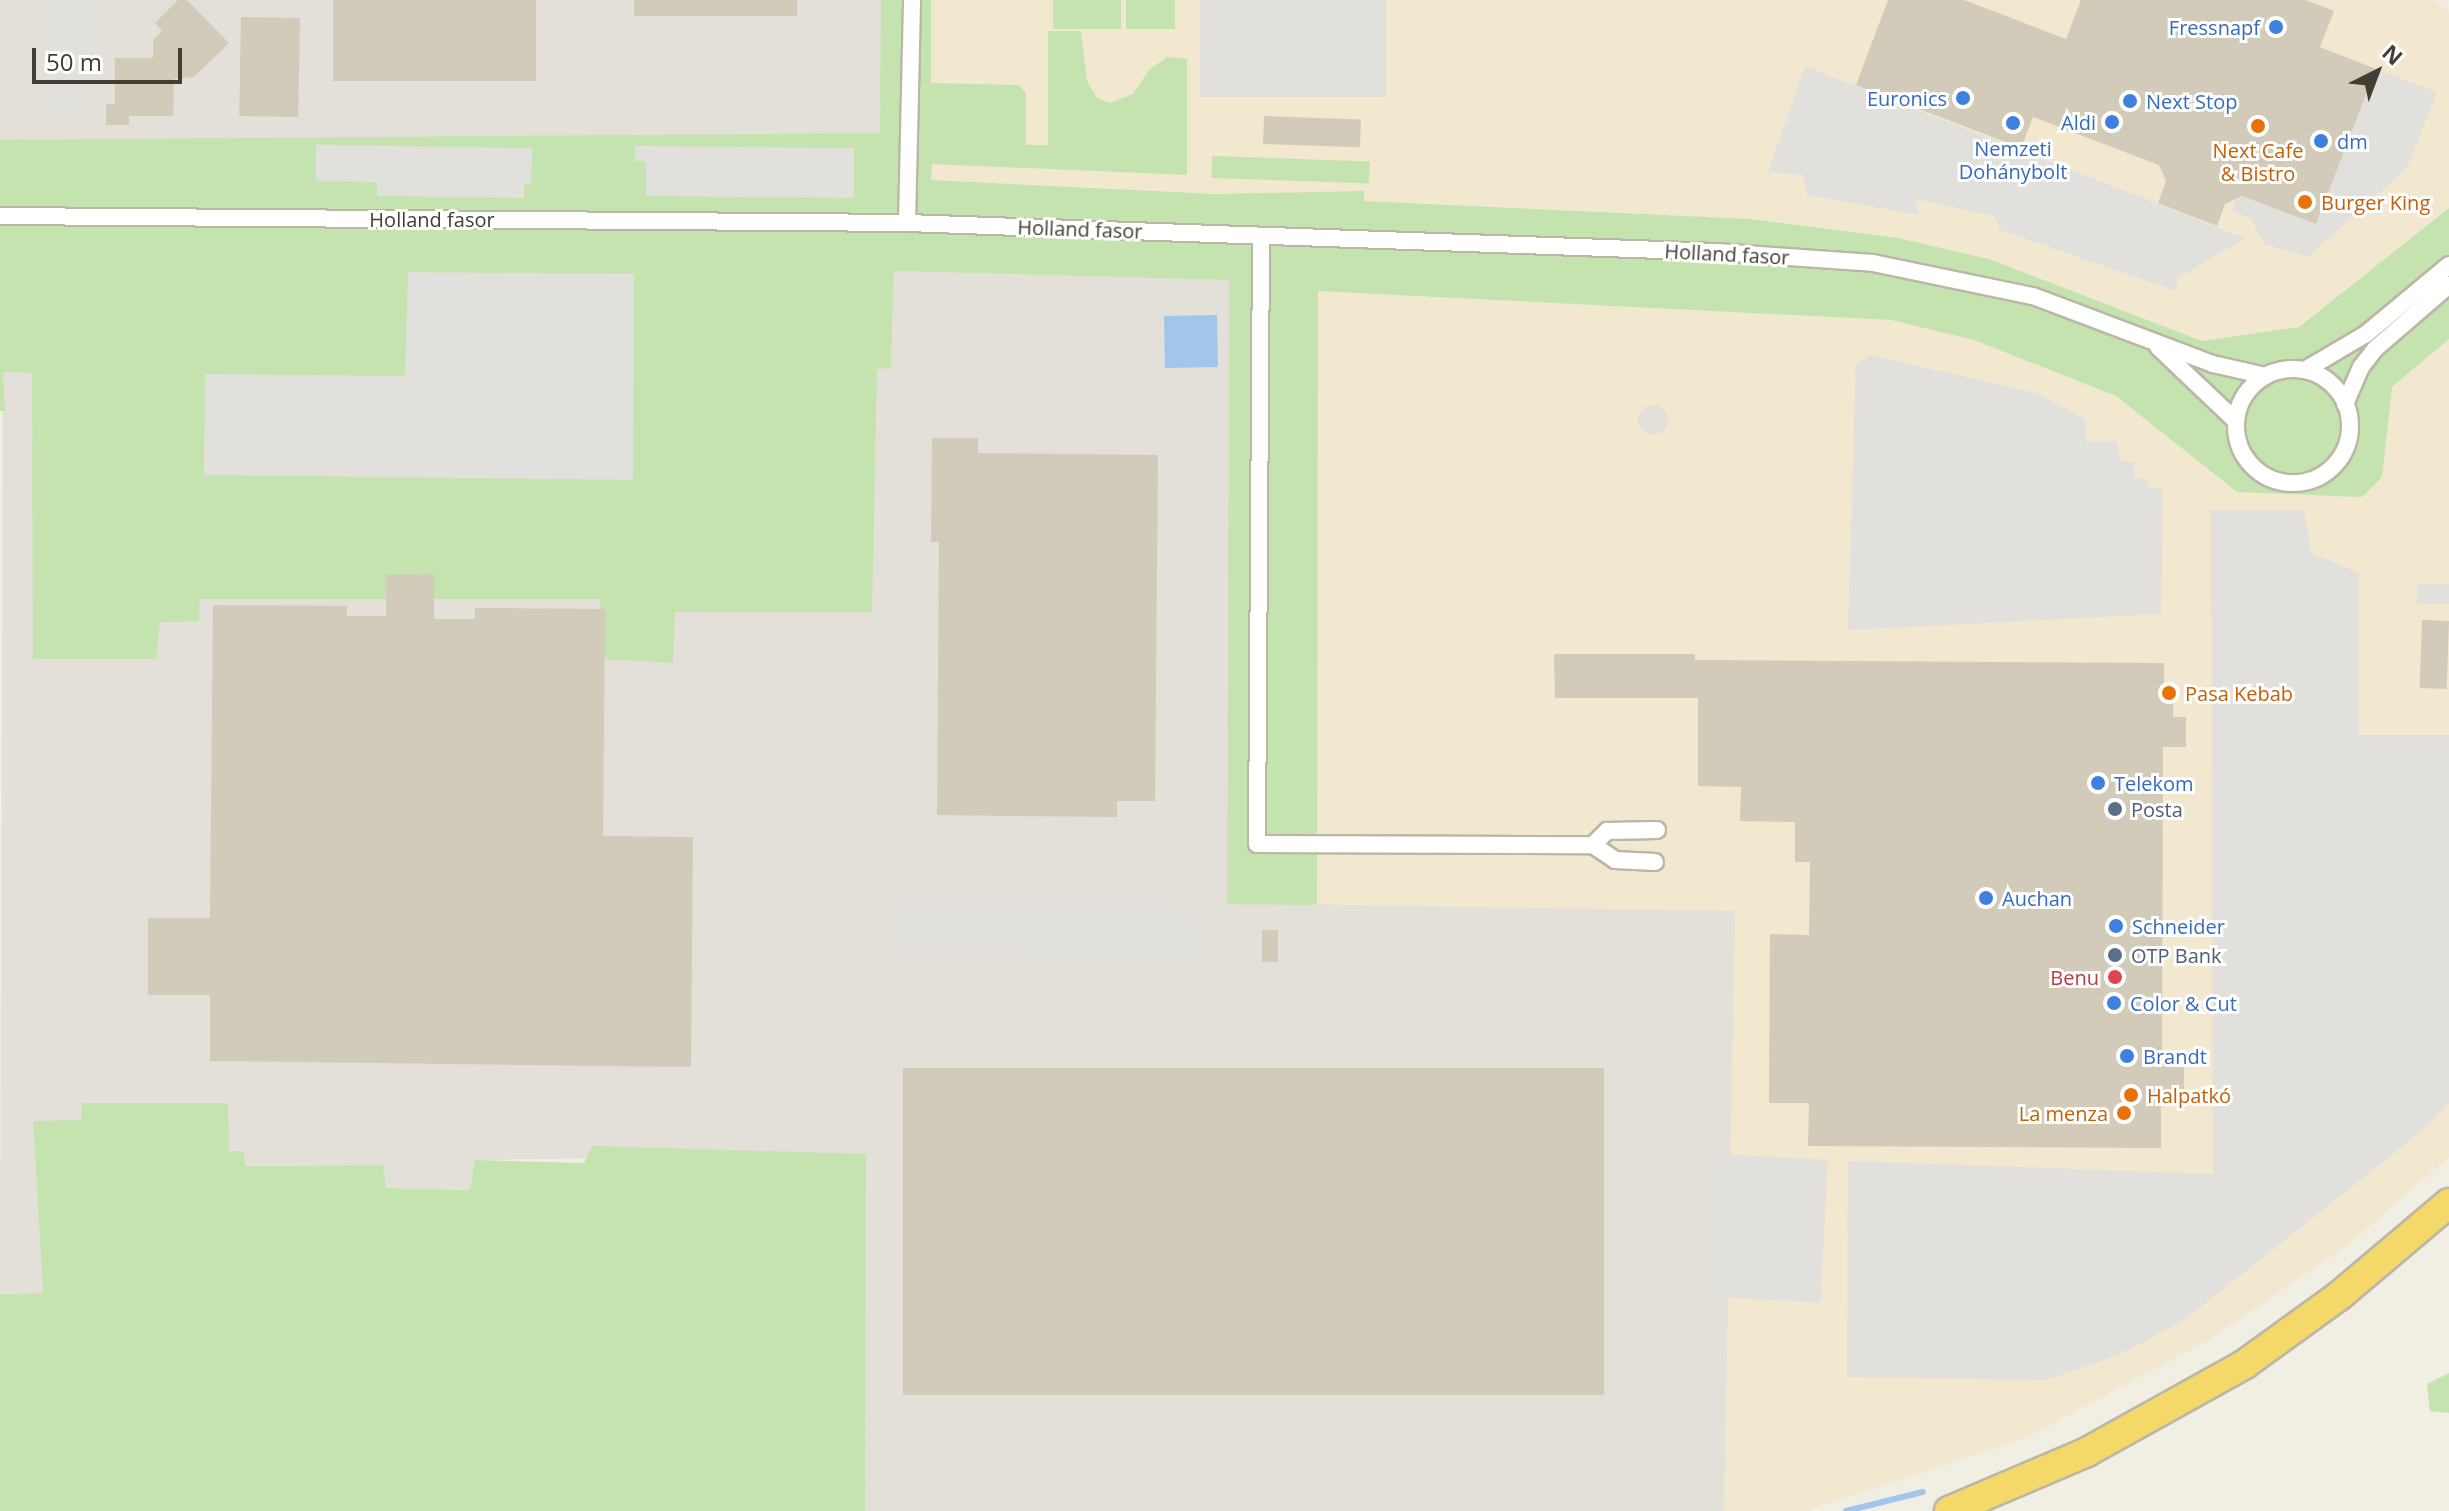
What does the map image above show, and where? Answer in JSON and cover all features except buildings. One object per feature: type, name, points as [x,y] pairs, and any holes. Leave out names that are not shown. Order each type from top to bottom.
[{"type":"highway","points":[[1949,1511],[2087,1452],[2245,1364],[2339,1296],[2449,1203]]},
{"type":"street","points":[[907,223],[912,0]]},
{"type":"street","name":"Holland fasor","points":[[0,216],[907,223],[1717,252],[1873,263],[1988,284],[2148,338],[2213,364],[2266,376]]},
{"type":"street","points":[[1261,237],[1257,844],[1593,845],[1615,860],[1655,862]]},
{"type":"street","points":[[2305,370],[2333,386],[2345,404],[2350,425],[2345,449],[2330,470],[2304,482],[2274,480],[2249,463],[2241,450],[2236,421],[2245,394],[2266,376],[2305,370],[2366,334],[2449,265]]},
{"type":"street","points":[[2345,404],[2361,367],[2375,349],[2449,285]]},
{"type":"street","name":"Holland fasor","points":[[2148,338],[2236,421]]},
{"type":"street","points":[[1593,845],[1607,831],[1657,830]]},
{"type":"shaded area","points":[[0,0],[881,0],[881,140],[0,140]]},
{"type":"shaded area","points":[[931,0],[2434,0],[2449,11],[2449,208],[2299,327],[2202,341],[1989,259],[1898,238],[1750,219],[931,180]]},
{"type":"shaded area","points":[[1200,0],[1386,0],[1386,97],[1200,97]]},
{"type":"shaded area","points":[[49,4],[95,4],[95,80],[77,80],[75,109],[50,109]]},
{"type":"shaded area","points":[[1805,66],[2245,238],[2178,278],[2176,291],[2000,230],[1994,216],[1915,199],[1919,215],[1807,195],[1803,175],[1768,172]]},
{"type":"shaded area","points":[[2376,69],[2437,92],[2407,168],[2308,257],[2264,244],[2251,219],[2232,211],[2236,199],[2242,196],[2316,224]]},
{"type":"shaded area","points":[[316,145],[532,148],[531,183],[524,183],[524,198],[377,196],[377,182],[316,181]]},
{"type":"shaded area","points":[[635,146],[854,148],[854,198],[646,196],[646,162],[635,161]]},
{"type":"shaded area","points":[[894,271],[1229,280],[1227,903],[1735,911],[1724,1511],[865,1511],[866,1155],[476,1160],[471,1190],[385,1188],[382,1165],[245,1166],[229,1151],[227,1103],[82,1104],[81,1120],[33,1122],[43,1293],[0,1294],[3,372],[33,373],[160,622],[199,599],[601,599],[596,659],[672,663],[675,612],[877,368],[891,368]]},
{"type":"shaded area","points":[[408,272],[634,274],[633,480],[204,475],[205,374],[405,376]]},
{"type":"shaded area","points":[[1317,291],[1891,320],[1974,340],[2116,396],[2237,492],[2382,477],[2392,387],[2449,339],[2449,1157],[2343,1249],[2207,1341],[2024,1439],[1807,1511],[1724,1511],[1734,911],[1317,905]]},
{"type":"shaded area","points":[[1871,355],[2036,393],[2085,419],[2085,442],[2116,441],[2121,461],[2134,462],[2135,478],[2147,479],[2148,488],[2163,489],[2161,614],[1848,630],[1856,363]]},
{"type":"shaded area","points":[[1653,405],[1664,409],[1668,420],[1664,431],[1653,435],[1642,431],[1638,420],[1642,409]]},
{"type":"shaded area","points":[[2211,510],[2304,510],[2311,553],[2359,573],[2359,735],[2449,735],[2449,1103],[2412,1139],[2184,1320],[2121,1354],[2047,1380],[1847,1377],[1848,1161],[2213,1174]]},
{"type":"shaded area","points":[[2417,584],[2449,584],[2449,604],[2417,604]]},
{"type":"shaded area","points":[[893,904],[1175,906],[1175,920],[1200,921],[1200,954],[893,951]]},
{"type":"shaded area","points":[[1719,1154],[1828,1160],[1820,1303],[1712,1297]]},
{"type":"green space","points":[[881,0],[931,0],[931,83],[1019,85],[1026,93],[1026,145],[1048,145],[1048,31],[1081,31],[1087,81],[1097,98],[1110,103],[1133,94],[1149,70],[1167,57],[1187,59],[1187,175],[932,164],[931,180],[1216,194],[1364,191],[1364,201],[1750,219],[1898,238],[1989,259],[2202,341],[2299,327],[2449,208],[2449,339],[2392,387],[2382,477],[2362,497],[2237,492],[2116,396],[1974,340],[1891,320],[1318,291],[1317,905],[1227,904],[1229,280],[894,271],[891,368],[877,369],[872,612],[675,612],[673,663],[596,659],[600,599],[200,599],[199,621],[160,622],[156,659],[33,659],[32,373],[3,372],[5,411],[0,411],[0,140],[880,133]]},
{"type":"green space","points":[[1053,0],[1121,0],[1121,29],[1053,29]]},
{"type":"green space","points":[[1126,0],[1175,0],[1175,29],[1126,29]]},
{"type":"green space","points":[[1212,156],[1370,162],[1369,184],[1211,178]]},
{"type":"green space","points":[[82,1103],[228,1103],[229,1151],[244,1151],[245,1166],[383,1165],[386,1188],[470,1190],[475,1160],[584,1163],[592,1146],[866,1154],[865,1511],[0,1511],[0,1294],[43,1293],[33,1121],[81,1120]]},
{"type":"green space","points":[[2449,1373],[2449,1413],[2430,1411],[2427,1384]]},
{"type":"water","points":[[1217,315],[1218,367],[1165,368],[1164,316]]},
{"type":"waterway","points":[[1846,1511],[1923,1492]]},
{"type":"place","name":"Fressnapf","points":[[2276,27]]},
{"type":"place","name":"Euronics","points":[[1963,98]]},
{"type":"place","name":"Next Stop","points":[[2130,101]]},
{"type":"place","name":"Aldi","points":[[2112,122]]},
{"type":"place","name":"Nemzeti Dohánybolt","points":[[2013,123]]},
{"type":"place","name":"Next Cafe & Bistro","points":[[2258,126]]},
{"type":"place","name":"dm","points":[[2321,141]]},
{"type":"place","name":"Burger King","points":[[2305,202]]},
{"type":"place","name":"Pasa Kebab","points":[[2169,693]]},
{"type":"place","name":"Telekom","points":[[2098,783]]},
{"type":"place","name":"Posta","points":[[2115,809]]},
{"type":"place","name":"Auchan","points":[[1986,898]]},
{"type":"place","name":"Schneider","points":[[2116,926]]},
{"type":"place","name":"OTP Bank","points":[[2115,955]]},
{"type":"place","name":"Benu","points":[[2115,977]]},
{"type":"place","name":"Color & Cut","points":[[2114,1003]]},
{"type":"place","name":"Brandt","points":[[2127,1056]]},
{"type":"place","name":"Halpatkó","points":[[2131,1095]]},
{"type":"place","name":"La menza","points":[[2124,1113]]}]
